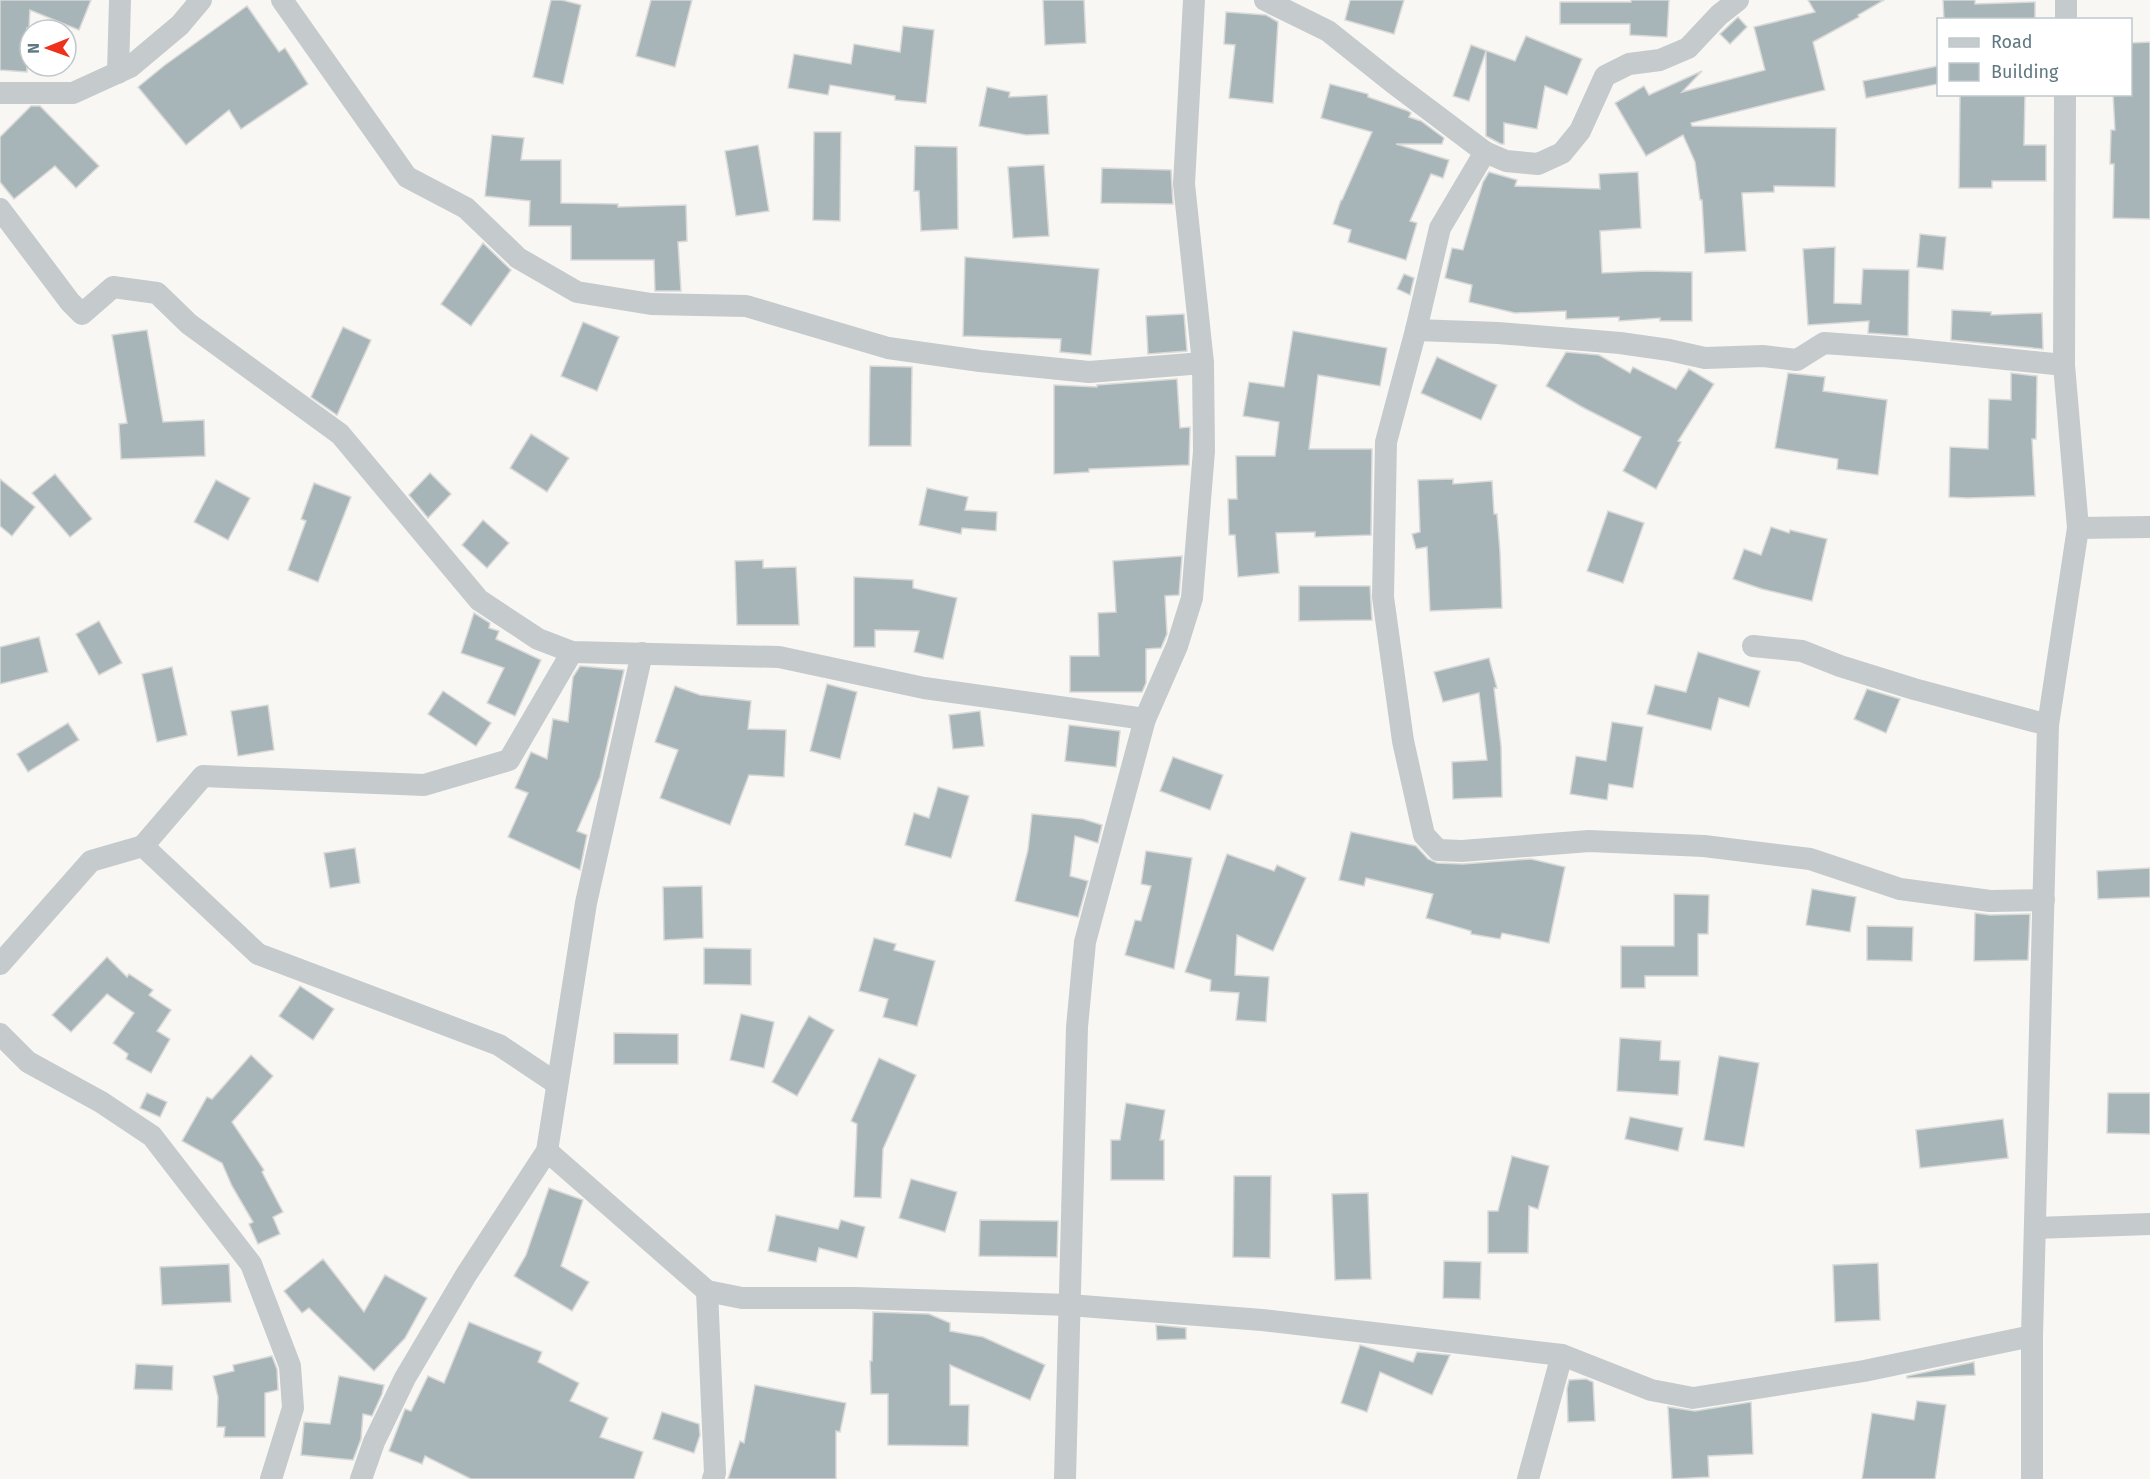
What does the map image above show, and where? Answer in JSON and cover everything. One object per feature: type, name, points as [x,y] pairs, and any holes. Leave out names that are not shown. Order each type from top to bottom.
[{"type":"street","points":[[118,73],[120,0]]},
{"type":"street","points":[[0,93],[73,93],[130,68],[180,25],[201,0]]},
{"type":"street","points":[[282,0],[407,177],[466,208],[518,258],[577,292],[651,304],[747,306],[888,348],[980,361],[1089,372],[1203,363]]},
{"type":"street","points":[[1065,1479],[1077,1027],[1085,942],[1145,719],[1177,646],[1192,598],[1204,451],[1203,363],[1184,184],[1194,0]]},
{"type":"street","points":[[1265,0],[1328,31],[1485,152],[1506,161],[1538,164],[1562,153],[1580,131],[1605,76],[1629,64],[1660,60],[1688,48],[1719,15],[1738,0]]},
{"type":"street","points":[[2066,0],[2066,18]]},
{"type":"street","points":[[2031,1479],[2032,1336],[2048,725],[2078,528],[2064,365],[2065,96]]},
{"type":"street","points":[[1485,152],[1440,228],[1386,442],[1383,597],[1403,741],[1424,835],[1438,850],[1462,851],[1589,841],[1704,846],[1810,859],[1900,889],[1990,901],[2044,900]]},
{"type":"street","points":[[0,209],[70,302],[82,314],[113,287],[157,293],[189,324],[340,434],[479,600],[538,639],[572,652],[779,657],[924,688],[1145,719]]},
{"type":"street","points":[[1416,330],[1498,333],[1620,343],[1705,358],[1763,356],[1797,360],[1824,343],[2064,365]]},
{"type":"street","points":[[2078,528],[2150,527]]},
{"type":"street","points":[[1753,646],[1802,651],[1840,666],[1914,689],[2048,725]]},
{"type":"street","points":[[0,964],[91,861],[143,846],[203,776],[423,785],[509,760],[572,652]]},
{"type":"street","points":[[361,1479],[374,1442],[405,1378],[466,1275],[547,1151],[586,903],[642,653]]},
{"type":"street","points":[[143,846],[258,954],[499,1045],[556,1083]]},
{"type":"street","points":[[0,1034],[28,1062],[101,1102],[152,1136],[250,1264],[290,1366],[293,1408],[271,1479]]},
{"type":"street","points":[[547,1151],[707,1291],[742,1298],[855,1298],[1069,1305],[1262,1320],[1562,1355],[1651,1390],[1693,1398],[1864,1371],[2032,1336]]},
{"type":"street","points":[[2035,1228],[2150,1224]]},
{"type":"street","points":[[707,1291],[715,1473],[713,1479]]},
{"type":"street","points":[[1528,1479],[1562,1355]]},
{"type":"building","points":[[0,0],[91,0],[79,30],[78,18],[50,18],[30,10],[30,18],[18,18],[18,71],[0,70]]},
{"type":"building","points":[[551,0],[562,0],[581,5],[563,84],[533,77]]},
{"type":"building","points":[[651,0],[692,0],[675,67],[636,56]]},
{"type":"building","points":[[1043,0],[1084,0],[1086,43],[1045,45]]},
{"type":"building","points":[[1350,0],[1404,0],[1394,34],[1345,20]]},
{"type":"building","points":[[1631,0],[1669,0],[1667,37],[1630,35],[1630,24],[1560,24],[1560,2],[1631,2]]},
{"type":"building","points":[[1808,0],[1884,0],[1858,15],[1859,17],[1813,42],[1825,90],[1691,123],[1692,126],[1836,128],[1835,187],[1774,186],[1774,192],[1742,193],[1746,251],[1705,253],[1702,200],[1700,200],[1695,162],[1683,135],[1646,156],[1615,103],[1644,86],[1649,95],[1702,71],[1682,92],[1765,70],[1754,27],[1815,12]]},
{"type":"building","points":[[1943,0],[1975,0],[1975,4],[2035,2],[2035,18],[1944,18]]},
{"type":"building","points":[[247,6],[279,52],[285,48],[308,84],[241,129],[229,110],[186,145],[138,87]]},
{"type":"building","points":[[1226,12],[1266,15],[1278,22],[1273,103],[1229,98],[1235,45],[1224,44]]},
{"type":"building","points":[[1738,17],[1747,27],[1730,44],[1720,34]]},
{"type":"building","points":[[903,26],[934,30],[926,103],[895,100],[895,96],[830,85],[828,95],[788,88],[794,54],[851,64],[854,44],[900,52]]},
{"type":"building","points":[[1526,36],[1582,59],[1567,95],[1545,86],[1537,129],[1504,123],[1504,144],[1501,144],[1486,136],[1486,51],[1469,101],[1453,96],[1471,45],[1515,61]]},
{"type":"building","points":[[2150,42],[2150,219],[2113,218],[2114,164],[2110,164],[2111,130],[2115,130],[2113,96],[2132,96],[2132,43]]},
{"type":"building","points":[[1937,66],[1937,84],[1866,98],[1863,81]]},
{"type":"building","points":[[1330,84],[1368,94],[1368,97],[1408,111],[1411,113],[1409,117],[1421,121],[1444,138],[1442,144],[1396,144],[1449,160],[1443,178],[1431,174],[1410,221],[1417,223],[1406,260],[1348,242],[1351,230],[1333,224],[1341,200],[1372,132],[1321,118]]},
{"type":"building","points":[[987,87],[1010,92],[1009,97],[1047,95],[1049,134],[1026,135],[979,126]]},
{"type":"building","points":[[1960,96],[2025,96],[2024,145],[2046,145],[2046,181],[1992,181],[1992,188],[1959,188]]},
{"type":"building","points":[[31,106],[40,106],[99,166],[76,188],[55,166],[14,199],[0,182],[0,137]]},
{"type":"building","points":[[814,132],[841,132],[840,221],[813,220]]},
{"type":"building","points":[[492,135],[524,138],[521,160],[561,160],[561,203],[618,204],[618,207],[686,205],[687,241],[678,242],[681,291],[655,291],[654,260],[571,260],[571,226],[529,226],[530,201],[485,196]]},
{"type":"building","points":[[758,145],[769,211],[736,216],[725,151]]},
{"type":"building","points":[[915,146],[957,147],[958,229],[921,231],[919,191],[914,191]]},
{"type":"building","points":[[1044,165],[1049,236],[1013,238],[1008,167]]},
{"type":"building","points":[[1102,168],[1171,170],[1173,204],[1101,203]]},
{"type":"building","points":[[1489,172],[1517,180],[1515,186],[1600,189],[1599,174],[1638,172],[1641,228],[1600,231],[1602,273],[1692,272],[1692,321],[1660,321],[1660,318],[1619,321],[1619,317],[1566,319],[1566,311],[1515,313],[1469,302],[1472,285],[1445,278],[1452,248],[1463,250],[1483,182]]},
{"type":"building","points":[[1920,234],[1946,237],[1943,270],[1917,267]]},
{"type":"building","points":[[483,243],[511,270],[471,326],[441,304]]},
{"type":"building","points":[[1835,247],[1834,303],[1861,304],[1863,269],[1909,270],[1908,336],[1868,333],[1869,321],[1808,325],[1803,249]]},
{"type":"building","points":[[965,257],[1099,269],[1091,355],[1060,352],[1061,339],[963,336]]},
{"type":"building","points":[[1404,274],[1414,278],[1410,295],[1397,289]]},
{"type":"building","points":[[1952,310],[1991,312],[1991,315],[2042,313],[2043,349],[1951,340]]},
{"type":"building","points":[[1184,314],[1187,351],[1148,354],[1146,316]]},
{"type":"building","points":[[583,322],[619,337],[597,391],[561,376]]},
{"type":"building","points":[[343,327],[371,340],[337,415],[311,397]]},
{"type":"building","points":[[147,330],[163,422],[204,420],[205,456],[121,459],[119,424],[127,423],[112,335]]},
{"type":"building","points":[[1293,331],[1387,348],[1380,386],[1318,375],[1309,449],[1372,449],[1371,535],[1315,537],[1315,532],[1276,533],[1279,573],[1238,577],[1235,535],[1229,535],[1228,499],[1237,499],[1236,456],[1275,456],[1279,422],[1243,416],[1249,382],[1284,387]]},
{"type":"building","points":[[1566,352],[1599,355],[1630,373],[1633,367],[1676,389],[1689,369],[1714,384],[1678,441],[1681,442],[1656,489],[1623,471],[1641,437],[1546,386]]},
{"type":"building","points":[[1437,357],[1497,385],[1481,420],[1421,393]]},
{"type":"building","points":[[870,366],[912,367],[911,446],[869,446]]},
{"type":"building","points":[[1788,373],[1825,377],[1823,391],[1887,400],[1878,475],[1837,469],[1838,459],[1775,448]]},
{"type":"building","points":[[2011,373],[2037,376],[2036,439],[2032,439],[2035,496],[1949,497],[1950,447],[1988,449],[1989,399],[2011,400]]},
{"type":"building","points":[[1177,379],[1180,428],[1190,427],[1189,465],[1089,469],[1089,472],[1054,474],[1054,385],[1097,387],[1097,385]]},
{"type":"building","points":[[531,434],[569,458],[547,492],[510,468]]},
{"type":"building","points":[[430,473],[451,494],[428,518],[409,495]]},
{"type":"building","points":[[55,474],[92,519],[70,537],[32,493]]},
{"type":"building","points":[[0,479],[35,507],[12,536],[0,526]]},
{"type":"building","points":[[1453,479],[1453,484],[1492,481],[1500,552],[1502,608],[1430,611],[1427,547],[1416,549],[1412,534],[1420,532],[1418,480]]},
{"type":"building","points":[[216,480],[250,498],[228,540],[194,522]]},
{"type":"building","points":[[314,483],[351,497],[318,582],[288,570],[306,521],[301,519]]},
{"type":"building","points":[[927,488],[968,497],[965,510],[997,512],[996,531],[962,528],[961,534],[919,525]]},
{"type":"building","points":[[1608,511],[1644,523],[1623,583],[1587,571]]},
{"type":"building","points":[[483,520],[509,543],[487,568],[462,545]]},
{"type":"building","points":[[1771,527],[1789,533],[1790,530],[1827,539],[1812,601],[1762,589],[1733,579],[1744,549],[1761,555]]},
{"type":"building","points":[[1182,556],[1179,595],[1165,596],[1167,634],[1161,648],[1146,649],[1146,683],[1142,692],[1070,692],[1070,656],[1099,656],[1098,613],[1116,612],[1113,561]]},
{"type":"building","points":[[763,560],[763,568],[796,567],[799,625],[737,625],[735,561]]},
{"type":"building","points":[[854,577],[913,580],[913,588],[957,598],[943,659],[914,652],[919,631],[875,630],[875,647],[854,647]]},
{"type":"building","points":[[1299,586],[1370,586],[1372,620],[1299,621]]},
{"type":"building","points":[[474,613],[490,623],[489,628],[499,631],[496,639],[541,660],[515,716],[487,703],[504,668],[461,653]]},
{"type":"building","points":[[99,621],[122,663],[99,675],[76,634]]},
{"type":"building","points":[[39,637],[48,672],[0,684],[0,647]]},
{"type":"building","points":[[1698,652],[1760,671],[1749,707],[1719,698],[1711,730],[1647,714],[1655,685],[1686,692]]},
{"type":"building","points":[[1489,658],[1497,688],[1494,688],[1501,746],[1502,797],[1453,799],[1452,762],[1487,760],[1479,693],[1443,702],[1434,672]]},
{"type":"building","points":[[580,666],[624,670],[600,777],[577,831],[587,835],[580,870],[508,837],[528,793],[515,788],[531,752],[547,759],[553,719],[568,722],[573,677]]},
{"type":"building","points":[[172,667],[187,735],[157,742],[142,674]]},
{"type":"building","points":[[827,684],[857,692],[840,759],[810,751]]},
{"type":"building","points":[[675,686],[700,695],[751,701],[748,729],[786,730],[784,777],[749,775],[730,825],[660,798],[678,750],[655,742]]},
{"type":"building","points":[[1867,689],[1900,699],[1886,733],[1854,719]]},
{"type":"building","points":[[443,691],[491,723],[476,746],[428,714]]},
{"type":"building","points":[[268,705],[274,750],[238,756],[231,711]]},
{"type":"building","points":[[980,711],[984,746],[953,749],[949,715]]},
{"type":"building","points":[[1612,722],[1643,727],[1633,788],[1609,784],[1607,800],[1570,794],[1576,756],[1606,761]]},
{"type":"building","points":[[68,723],[79,740],[28,772],[17,754]]},
{"type":"building","points":[[1069,725],[1120,731],[1116,767],[1065,761]]},
{"type":"building","points":[[1173,757],[1223,775],[1210,810],[1160,791]]},
{"type":"building","points":[[938,787],[969,796],[951,858],[905,845],[914,813],[929,818]]},
{"type":"building","points":[[1032,814],[1083,819],[1102,825],[1098,843],[1075,836],[1070,876],[1088,881],[1078,917],[1015,901],[1028,850]]},
{"type":"building","points":[[1351,832],[1416,846],[1428,859],[1437,863],[1463,864],[1531,859],[1565,867],[1549,943],[1502,933],[1500,939],[1471,934],[1471,931],[1426,918],[1433,894],[1366,878],[1364,886],[1339,880]]},
{"type":"building","points":[[355,848],[360,883],[330,888],[324,853]]},
{"type":"building","points":[[1146,851],[1192,858],[1174,969],[1125,955],[1135,920],[1141,921],[1151,886],[1141,884]]},
{"type":"building","points":[[1227,854],[1274,871],[1277,865],[1306,878],[1273,951],[1237,935],[1235,975],[1269,977],[1266,1022],[1236,1020],[1239,993],[1210,991],[1211,980],[1185,972]]},
{"type":"building","points":[[2150,868],[2150,897],[2098,899],[2097,871]]},
{"type":"building","points":[[702,886],[703,938],[664,940],[663,887]]},
{"type":"building","points":[[1812,889],[1856,897],[1850,932],[1806,925]]},
{"type":"building","points":[[1674,894],[1709,895],[1708,934],[1698,934],[1698,976],[1645,976],[1645,988],[1621,988],[1621,946],[1674,946]]},
{"type":"building","points":[[1975,913],[2030,914],[2028,960],[1974,961]]},
{"type":"building","points":[[1867,926],[1913,927],[1912,961],[1867,960]]},
{"type":"building","points":[[874,938],[896,944],[894,950],[935,961],[917,1026],[883,1017],[888,999],[859,991]]},
{"type":"building","points":[[704,948],[751,949],[751,985],[704,984]]},
{"type":"building","points":[[107,957],[127,977],[129,974],[153,990],[149,995],[171,1010],[157,1031],[170,1039],[151,1073],[126,1059],[128,1054],[113,1043],[134,1013],[107,994],[71,1032],[52,1015]]},
{"type":"building","points":[[300,986],[334,1009],[313,1040],[279,1016]]},
{"type":"building","points":[[741,1014],[774,1022],[764,1068],[730,1060]]},
{"type":"building","points":[[809,1016],[834,1030],[797,1096],[772,1082]]},
{"type":"building","points":[[614,1033],[678,1034],[678,1064],[614,1064]]},
{"type":"building","points":[[1620,1038],[1661,1041],[1660,1060],[1680,1061],[1678,1095],[1617,1091]]},
{"type":"building","points":[[251,1055],[273,1076],[232,1122],[264,1170],[262,1172],[283,1212],[273,1217],[280,1234],[258,1244],[249,1224],[253,1222],[232,1186],[222,1163],[182,1141],[207,1097],[212,1099]]},
{"type":"building","points":[[1719,1056],[1759,1063],[1744,1147],[1704,1140]]},
{"type":"building","points":[[879,1058],[916,1075],[883,1149],[881,1198],[854,1197],[857,1124],[851,1121]]},
{"type":"building","points":[[147,1093],[167,1102],[160,1117],[140,1108]]},
{"type":"building","points":[[2108,1093],[2150,1093],[2150,1134],[2107,1133]]},
{"type":"building","points":[[1126,1103],[1165,1110],[1160,1140],[1164,1140],[1164,1180],[1111,1180],[1111,1140],[1120,1140]]},
{"type":"building","points":[[1630,1117],[1683,1128],[1678,1151],[1625,1139]]},
{"type":"building","points":[[2003,1119],[2008,1158],[1920,1168],[1916,1130]]},
{"type":"building","points":[[1512,1156],[1549,1166],[1538,1209],[1529,1206],[1528,1253],[1488,1253],[1488,1211],[1498,1211]]},
{"type":"building","points":[[1234,1176],[1271,1176],[1270,1258],[1233,1257]]},
{"type":"building","points":[[911,1179],[957,1192],[945,1232],[899,1218]]},
{"type":"building","points":[[549,1188],[583,1200],[561,1266],[589,1282],[572,1311],[514,1276],[526,1255]]},
{"type":"building","points":[[1368,1193],[1371,1279],[1335,1280],[1332,1194]]},
{"type":"building","points":[[776,1215],[838,1229],[841,1220],[865,1227],[857,1258],[819,1248],[816,1262],[768,1251]]},
{"type":"building","points":[[980,1220],[1058,1221],[1057,1257],[979,1256]]},
{"type":"building","points":[[323,1259],[364,1312],[385,1275],[427,1298],[405,1338],[374,1371],[309,1308],[302,1313],[284,1291]]},
{"type":"building","points":[[1444,1261],[1481,1262],[1480,1299],[1443,1298]]},
{"type":"building","points":[[1878,1263],[1880,1320],[1835,1322],[1833,1265]]},
{"type":"building","points":[[229,1264],[231,1302],[162,1305],[160,1267]]},
{"type":"building","points":[[873,1312],[929,1314],[950,1323],[950,1331],[983,1337],[1045,1365],[1030,1400],[950,1365],[950,1405],[969,1405],[968,1446],[888,1445],[888,1394],[871,1394],[870,1361],[872,1361]]},
{"type":"building","points":[[469,1322],[542,1352],[538,1362],[579,1383],[570,1401],[608,1418],[600,1437],[643,1452],[634,1479],[471,1479],[425,1456],[422,1464],[389,1451],[405,1409],[411,1411],[428,1376],[444,1383]]},
{"type":"building","points":[[1156,1325],[1186,1328],[1186,1339],[1157,1340]]},
{"type":"building","points":[[1360,1345],[1413,1362],[1417,1352],[1450,1355],[1432,1395],[1380,1372],[1367,1412],[1341,1403]]},
{"type":"building","points":[[272,1356],[277,1369],[278,1390],[265,1393],[265,1437],[224,1437],[225,1427],[217,1427],[218,1397],[213,1376],[234,1371],[233,1365]]},
{"type":"building","points":[[1974,1362],[1975,1375],[1907,1378],[1907,1376]]},
{"type":"building","points":[[136,1364],[173,1366],[172,1390],[134,1389]]},
{"type":"building","points":[[339,1376],[384,1385],[372,1416],[363,1414],[361,1439],[353,1460],[301,1455],[304,1422],[330,1424]]},
{"type":"building","points":[[1586,1379],[1593,1382],[1595,1421],[1568,1422],[1569,1380]]},
{"type":"building","points":[[755,1385],[846,1403],[840,1432],[836,1431],[836,1479],[728,1479],[740,1441],[744,1443]]},
{"type":"building","points":[[1917,1401],[1946,1405],[1935,1479],[1862,1479],[1872,1413],[1914,1420]]},
{"type":"building","points":[[1751,1402],[1753,1454],[1708,1456],[1709,1477],[1672,1479],[1668,1407],[1695,1411]]},
{"type":"building","points":[[662,1412],[699,1424],[700,1435],[694,1453],[653,1439]]}]
